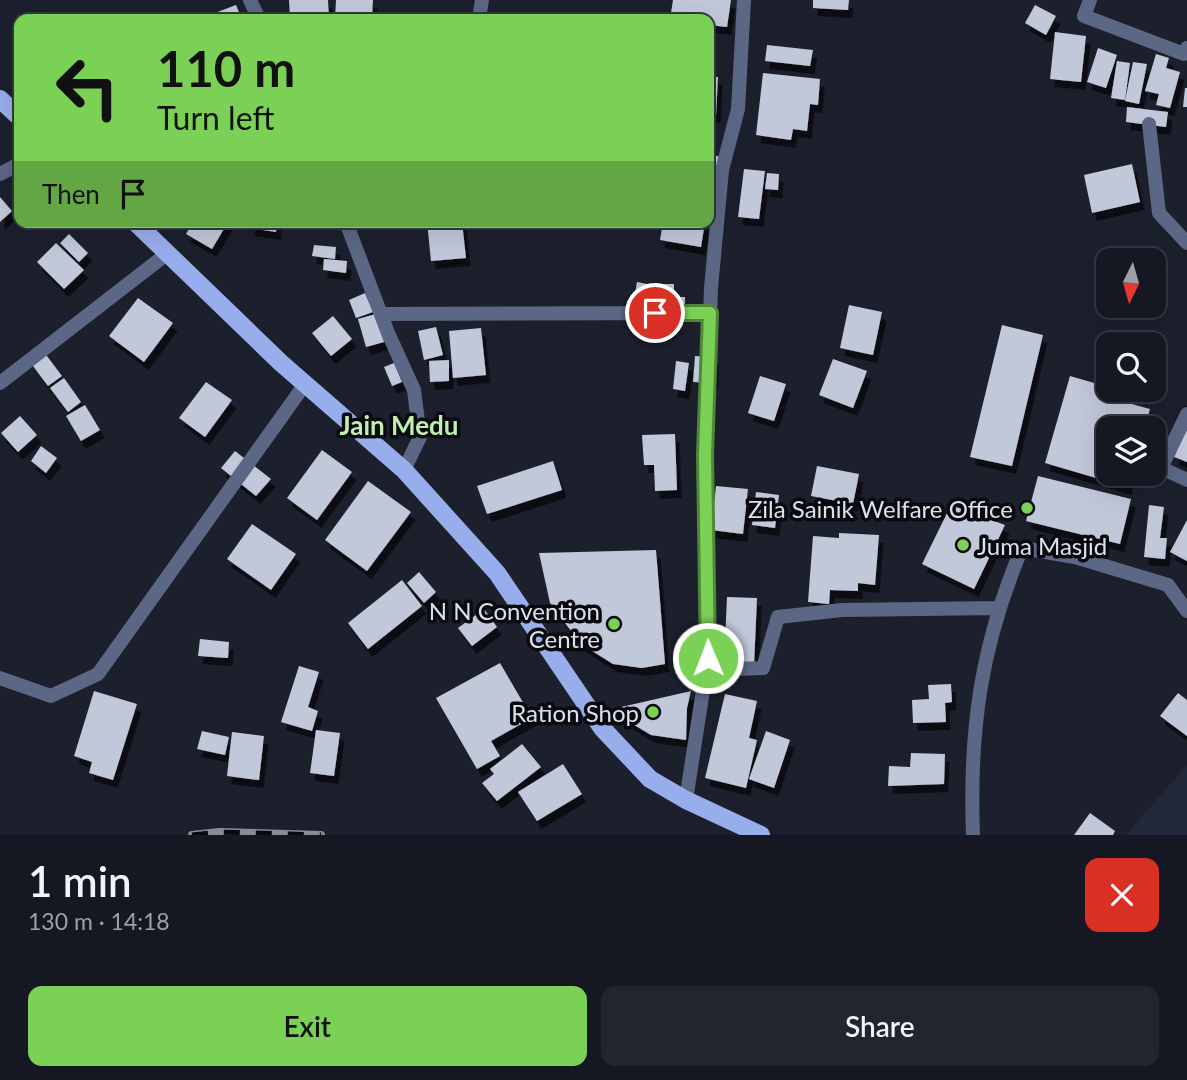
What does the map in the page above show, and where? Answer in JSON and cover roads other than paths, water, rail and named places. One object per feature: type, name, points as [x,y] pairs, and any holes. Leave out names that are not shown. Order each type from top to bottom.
[{"type":"main road","points":[[0,99],[14,112]]},
{"type":"main road","points":[[141,228],[305,384],[404,470],[497,573],[602,728],[650,779],[686,800],[761,835]]},
{"type":"street","points":[[686,800],[706,670],[705,454],[710,313],[722,170],[738,109],[744,0]]},
{"type":"street","points":[[1090,0],[1084,16],[1184,54],[1187,48]]},
{"type":"street","points":[[1149,124],[1159,213],[1187,243]]},
{"type":"street","points":[[347,228],[414,390],[419,437],[404,470]]},
{"type":"street","points":[[0,383],[168,253]]},
{"type":"street","points":[[381,314],[710,313]]},
{"type":"street","points":[[0,678],[51,696],[98,674],[305,384]]},
{"type":"street","points":[[1187,414],[1161,468],[1187,480]]},
{"type":"street","points":[[973,835],[972,741],[981,677],[998,608],[1022,548],[1075,557],[1168,584],[1187,611]]},
{"type":"street","points":[[706,670],[763,668],[778,617],[842,610],[998,608]]},
{"type":"railway","points":[[192,835],[219,832],[321,835]]},
{"type":"place","name":"Zila Sainik Welfare Office","points":[[1027,508]]},
{"type":"place","name":"Juma Masjid","points":[[963,545]]},
{"type":"place","name":"N N Convention Centre","points":[[614,624]]},
{"type":"place","name":"Ration Shop","points":[[653,712]]},
{"type":"district","name":"Jain Medu","points":[[399,425]]}]
